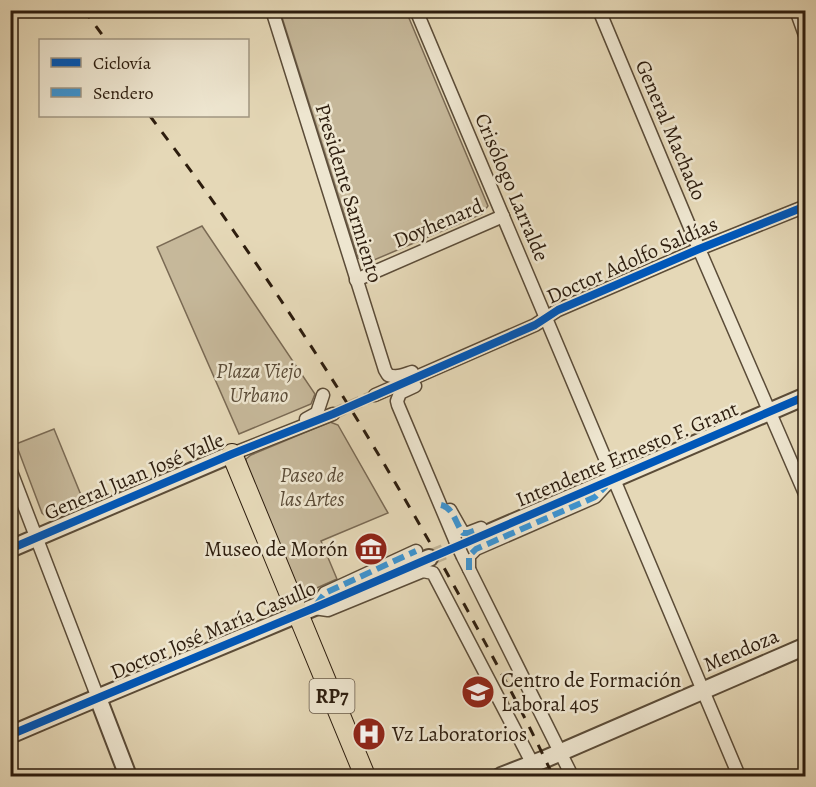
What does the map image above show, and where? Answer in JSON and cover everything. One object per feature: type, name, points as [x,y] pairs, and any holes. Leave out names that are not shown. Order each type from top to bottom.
[{"type":"main road","name":"RP7","points":[[232,454],[306,612],[365,777]]},
{"type":"street","name":"Presidente Sarmiento","points":[[272,10],[385,370],[388,375],[399,376]]},
{"type":"street","name":"Crisólogo Larralde","points":[[416,10],[739,777]]},
{"type":"street","name":"General Machado","points":[[599,10],[806,496]]},
{"type":"street","points":[[796,10],[806,38]]},
{"type":"street","name":"Doctor Adolfo Saldías","points":[[441,505],[398,405],[400,393],[430,378],[442,366],[535,325],[558,310],[806,206]]},
{"type":"street","name":"Doyhenard","points":[[356,280],[503,216]]},
{"type":"street","name":"Doctor Adolfo Saldías","points":[[399,376],[424,366],[442,366]]},
{"type":"street","points":[[375,395],[442,366]]},
{"type":"street","name":"General Juan José Valle","points":[[271,438],[275,432],[317,413],[323,395]]},
{"type":"street","name":"Intendente Ernesto F. Grant","points":[[460,547],[806,396]]},
{"type":"street","name":"General Juan José Valle","points":[[10,549],[232,454],[333,414]]},
{"type":"street","points":[[10,469],[38,537],[128,777]]},
{"type":"street","name":"Intendente Ernesto F. Grant","points":[[441,505],[450,510],[460,529],[468,533],[588,482],[612,480]]},
{"type":"street","name":"Intendente Ernesto F. Grant","points":[[469,570],[469,556],[476,549],[595,497],[612,480]]},
{"type":"street","points":[[441,505],[469,570],[572,777]]},
{"type":"street","points":[[424,560],[433,573],[536,770]]},
{"type":"street","name":"Doctor José María Casullo","points":[[10,735],[306,612],[424,560]]},
{"type":"street","name":"Mendoza","points":[[501,777],[536,770],[561,752],[806,646]]},
{"type":"green space","points":[[280,11],[406,11],[488,206],[482,214],[367,263],[358,258]]},
{"type":"green space","name":"Plaza Viejo Urbano","points":[[202,226],[315,394],[311,404],[239,434],[157,247]]},
{"type":"green space","name":"Paseo de las Artes","points":[[330,422],[338,425],[388,513],[321,541],[337,579],[301,595],[247,467],[246,459]]},
{"type":"green space","points":[[54,429],[83,500],[47,517],[42,513],[16,444]]},
{"type":"tunnel","points":[[333,414],[375,395]]},
{"type":"tunnel","points":[[429,558],[463,544]]},
{"type":"railway","points":[[84,10],[105,39]]},
{"type":"railway","points":[[151,117],[267,279],[358,421],[470,615],[553,776]]},
{"type":"marked path","points":[[469,570],[469,556],[476,549],[595,497],[606,486]]},
{"type":"marked path","points":[[441,505],[449,509],[463,533],[479,529]]},
{"type":"marked path","points":[[316,605],[325,593],[416,551]]},
{"type":"cycle path","points":[[10,549],[232,454],[333,414],[535,325],[558,310],[806,206]]},
{"type":"cycle path","points":[[10,735],[314,608],[806,396]]},
{"type":"place","name":"Museo de Morón","points":[[371,549]]},
{"type":"place","name":"Centro de Formación Laboral 405","points":[[478,692]]},
{"type":"place","name":"Vz Laboratorios","points":[[369,734]]}]
